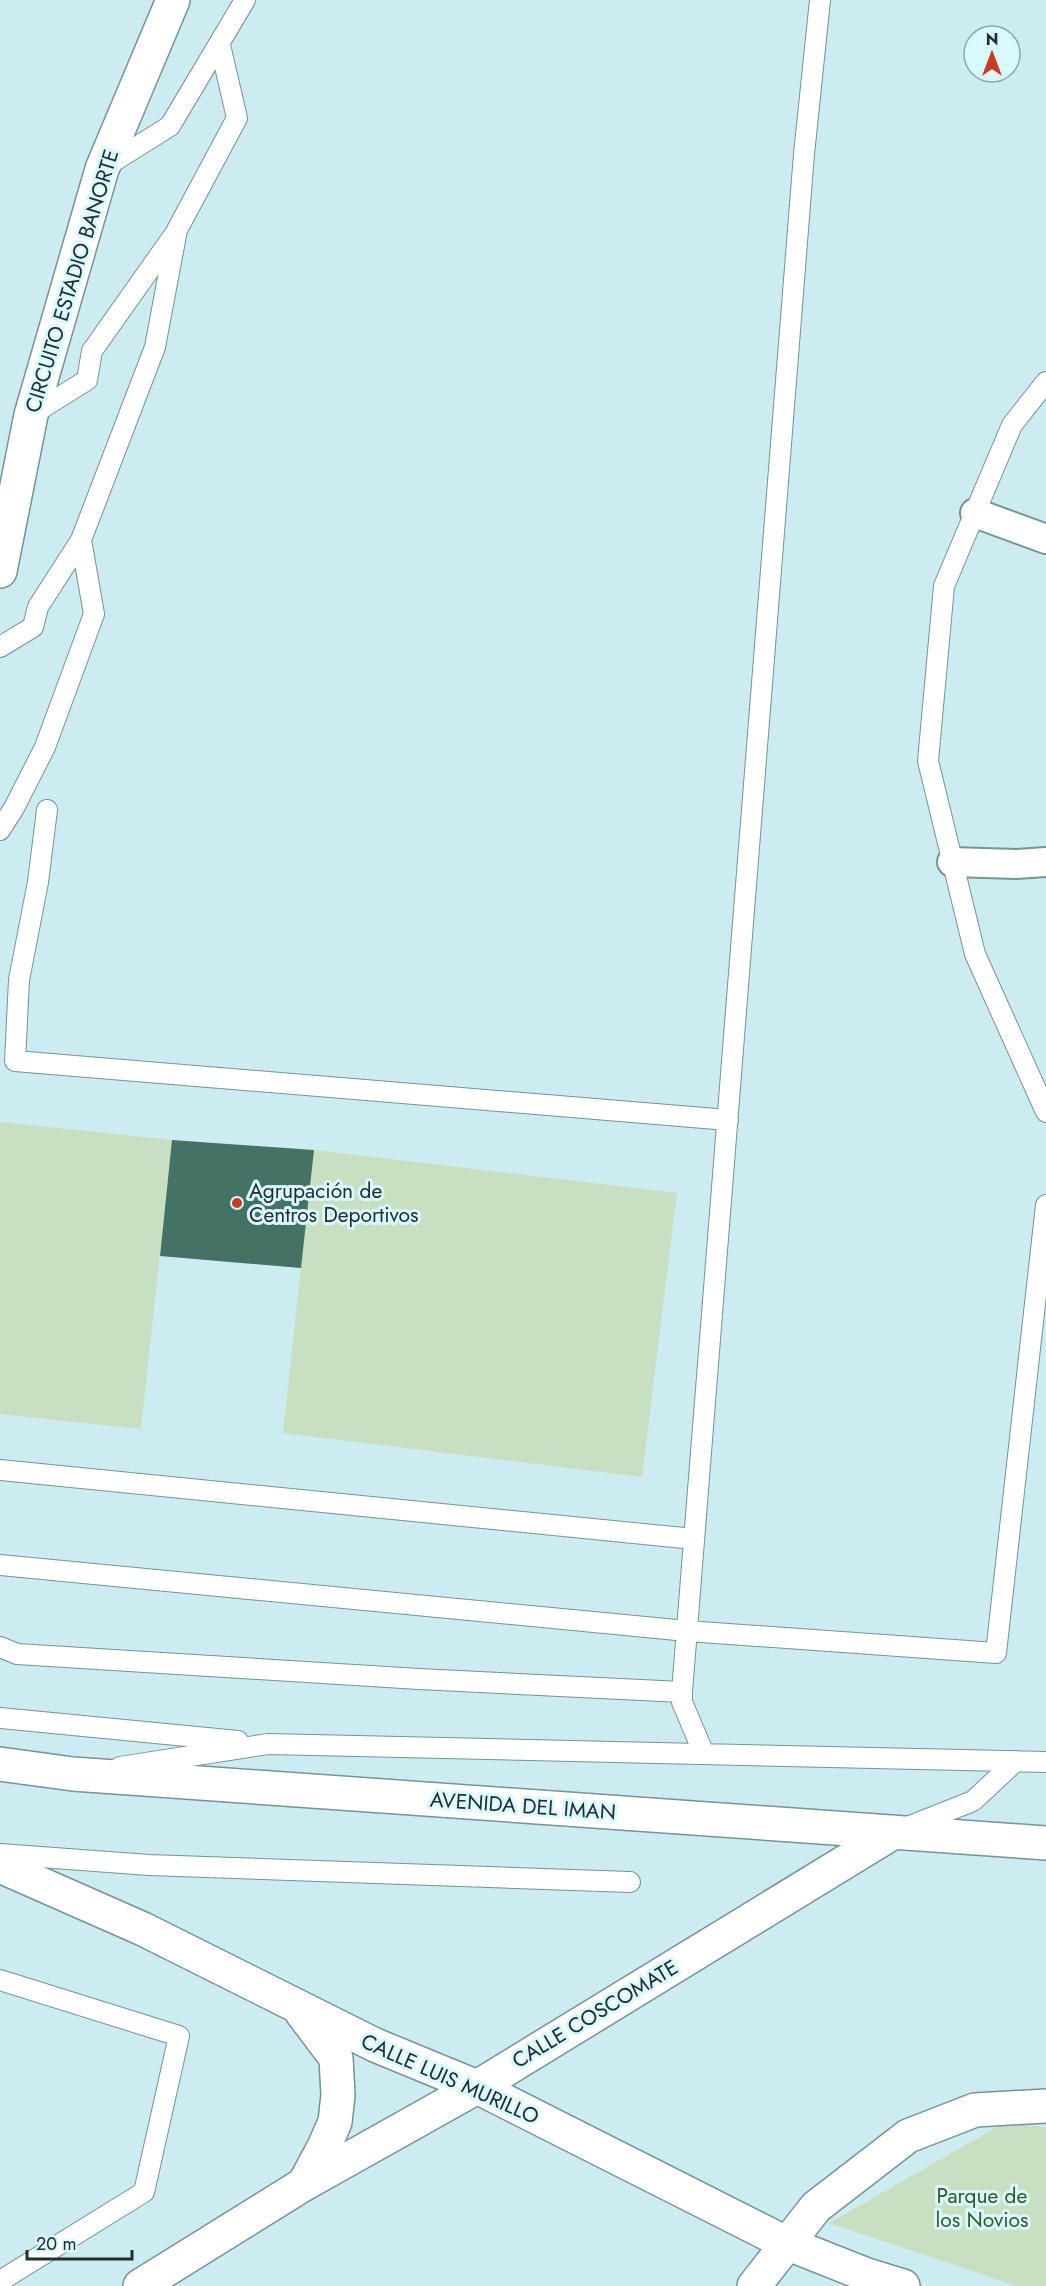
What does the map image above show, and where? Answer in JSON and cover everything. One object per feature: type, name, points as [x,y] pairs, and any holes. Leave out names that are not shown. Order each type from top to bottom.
[{"type":"street","name":"CIRCUITO ESTADIO BANORTE","points":[[0,571],[31,415],[102,169],[173,0]]},
{"type":"street","points":[[975,513],[1046,539]]},
{"type":"street","points":[[952,862],[1016,864],[1046,862]]},
{"type":"street","name":"AVENIDA DEL IMAN","points":[[0,1764],[73,1774],[1046,1843]]},
{"type":"street","name":"CALLE COSCOMATE","points":[[140,2286],[304,2184],[477,2087],[894,1832]]},
{"type":"street","name":"CALLE LUIS MURILLO","points":[[0,1866],[143,1929],[375,2045],[477,2087],[786,2243],[867,2275],[903,2286]]},
{"type":"street","points":[[297,2007],[336,2058],[339,2095],[335,2121],[304,2184]]},
{"type":"street","points":[[754,2286],[816,2207],[908,2136],[975,2110],[1046,2106]]},
{"type":"lane","points":[[102,169],[170,126],[245,0]]},
{"type":"lane","points":[[704,1754],[682,1702],[682,1692],[804,154],[820,0]]},
{"type":"lane","points":[[31,415],[87,380],[92,351],[177,230],[237,118],[220,45]]},
{"type":"lane","points":[[0,647],[33,627],[38,607],[81,540],[155,347],[177,230]]},
{"type":"lane","points":[[1046,382],[1012,425],[944,586],[927,761],[975,954],[1046,1112]]},
{"type":"lane","points":[[0,830],[14,808],[45,747],[94,614],[81,540]]},
{"type":"lane","points":[[47,810],[38,882],[18,980],[15,1061],[728,1120]]},
{"type":"lane","points":[[0,1565],[687,1631],[996,1653],[1046,1205]]},
{"type":"lane","points":[[0,1470],[694,1539]]},
{"type":"lane","points":[[0,1647],[17,1654],[419,1679],[682,1692]]},
{"type":"lane","points":[[0,1718],[268,1744],[1046,1762]]},
{"type":"lane","points":[[73,1774],[268,1744]]},
{"type":"lane","points":[[894,1832],[973,1801],[1016,1761]]},
{"type":"lane","points":[[0,1854],[149,1865],[630,1882]]},
{"type":"lane","points":[[0,1980],[179,2036],[144,2192],[0,2281]]},
{"type":"green space","points":[[0,1122],[172,1140],[141,1429],[0,1414]]},
{"type":"green space","points":[[314,1150],[677,1193],[642,1477],[283,1433]]},
{"type":"green space","name":"Parque de los Novios","points":[[1004,2123],[1046,2127],[1046,2286],[1016,2286],[829,2223]]},
{"type":"building","name":"Agrupación de Centros Deportivos","points":[[172,1140],[314,1150],[301,1268],[160,1256]]},
{"type":"place","name":"Agrupación de Centros Deportivos","points":[[237,1203]]}]
